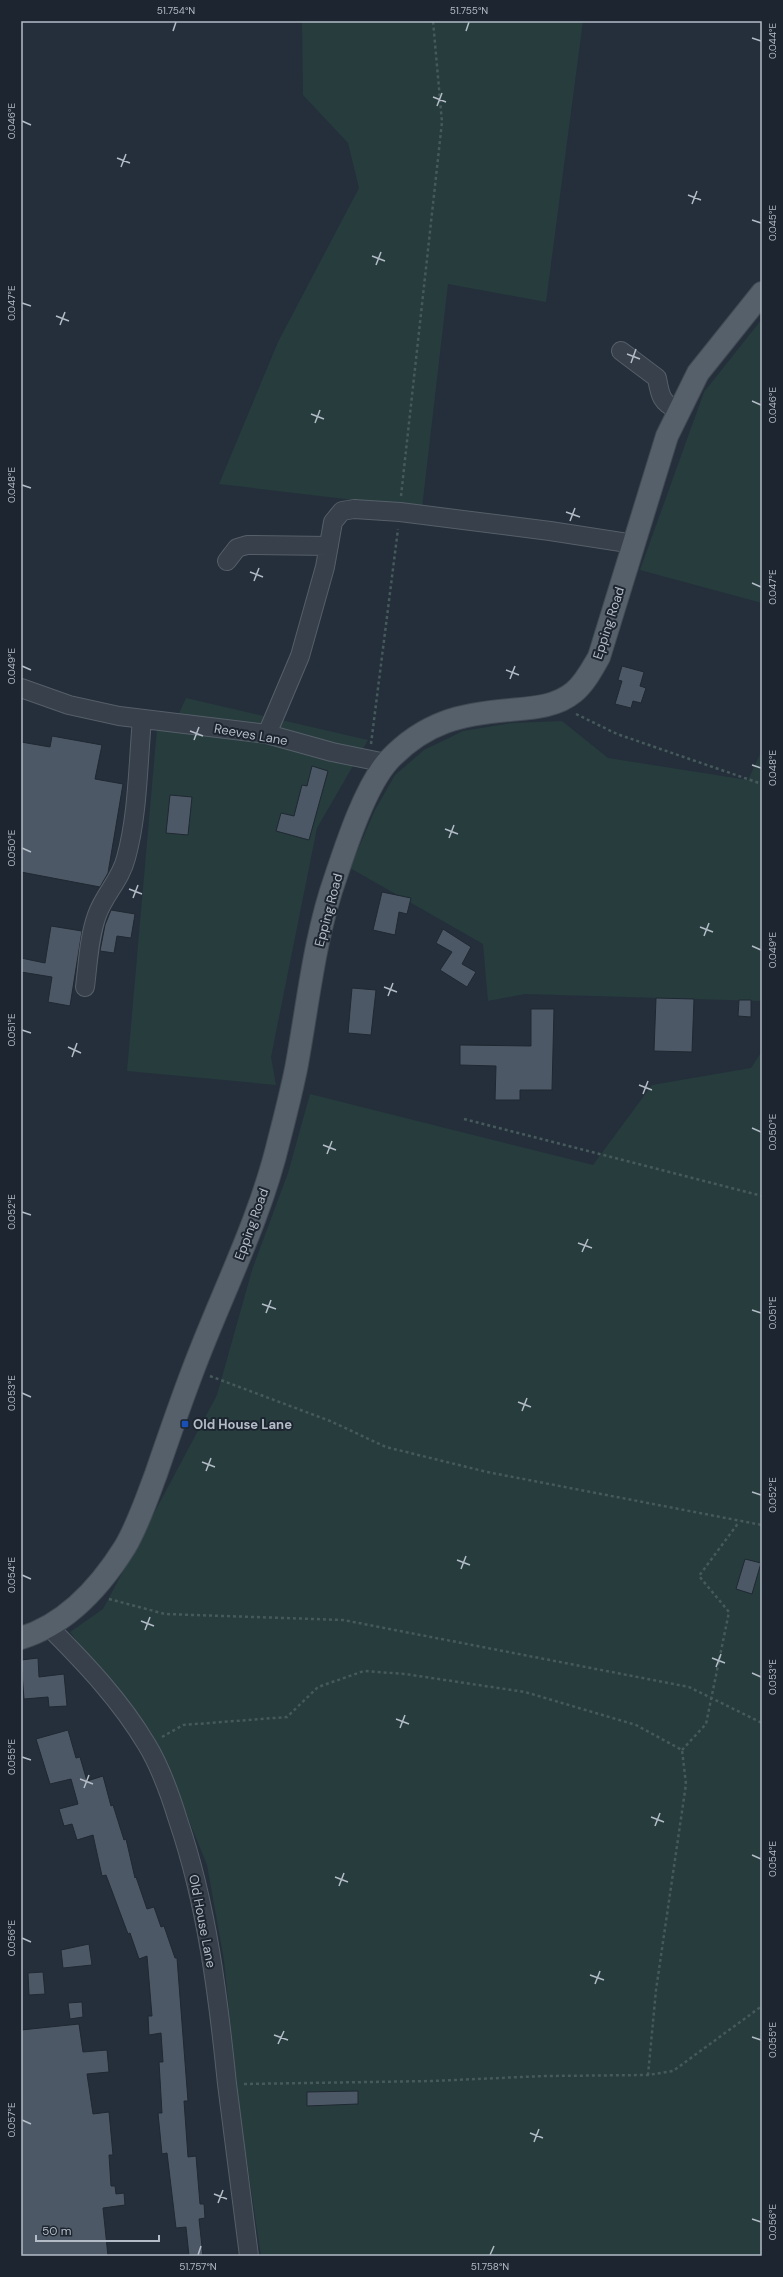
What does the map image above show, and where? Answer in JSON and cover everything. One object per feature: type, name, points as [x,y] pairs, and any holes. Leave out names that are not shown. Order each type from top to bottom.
[{"type":"main road","name":"Epping Road","points":[[21,1638],[49,1627],[76,1609],[126,1546],[146,1500],[194,1369],[247,1241],[278,1145],[296,1070],[317,947],[334,880],[370,789],[378,760],[428,728],[453,718],[481,712],[540,707],[556,702],[574,692],[588,676],[599,657],[667,436],[678,410],[698,373],[762,293]]},
{"type":"street","points":[[621,351],[657,378],[660,393],[667,406],[678,410]]},
{"type":"street","points":[[268,734],[300,656],[325,567],[333,522],[342,511],[354,509],[400,512],[550,531],[634,544]]},
{"type":"street","points":[[227,561],[241,545],[328,546]]},
{"type":"street","name":"Reeves Lane","points":[[21,688],[69,705],[142,719],[268,734],[332,752],[378,760]]},
{"type":"street","points":[[85,987],[92,931],[97,914],[119,876],[126,859],[131,832],[142,719]]},
{"type":"street","name":"Old House Lane","points":[[49,1627],[99,1680],[125,1711],[147,1745],[168,1789],[188,1848],[202,1905],[220,2009],[227,2084],[249,2256]]},
{"type":"path","points":[[378,760],[400,512],[442,122],[433,21]]},
{"type":"path","points":[[556,702],[582,718],[617,734],[762,784]]},
{"type":"path","points":[[464,1119],[762,1196]]},
{"type":"path","points":[[194,1369],[228,1384],[330,1421],[386,1447],[487,1472],[739,1522],[762,1525]]},
{"type":"path","points":[[648,2075],[656,1990],[686,1784],[682,1750],[706,1724],[729,1612],[699,1576],[739,1522]]},
{"type":"path","points":[[90,1593],[165,1614],[343,1620],[689,1687],[762,1723]]},
{"type":"path","points":[[147,1745],[183,1725],[287,1717],[318,1687],[364,1671],[405,1674],[525,1692],[636,1725],[682,1750]]},
{"type":"path","points":[[227,2084],[544,2076],[648,2075],[673,2071],[762,2006]]},
{"type":"green space","points":[[302,21],[583,21],[546,302],[448,284],[422,508],[219,484],[278,342],[359,188],[348,143],[303,95]]},
{"type":"green space","points":[[762,319],[762,603],[640,570],[704,392]]},
{"type":"green space","points":[[186,698],[368,740],[317,828],[271,1057],[276,1085],[127,1071],[157,728],[171,731]]},
{"type":"green space","points":[[562,721],[608,758],[748,780],[762,750],[762,1001],[525,994],[488,1001],[483,944],[350,868],[375,810],[395,775],[424,750],[463,731],[512,723]]},
{"type":"green space","points":[[762,1051],[762,2256],[261,2256],[239,2109],[224,1960],[207,1865],[159,1747],[70,1632],[103,1609],[217,1395],[252,1270],[288,1173],[310,1094],[593,1165],[652,1085],[751,1068]]},
{"type":"building","points":[[622,666],[644,672],[640,686],[646,688],[641,703],[633,701],[631,708],[615,704],[622,681],[618,680]]},
{"type":"building","points":[[52,736],[102,745],[95,779],[123,784],[108,873],[100,887],[21,872],[21,742],[50,747]]},
{"type":"building","points":[[312,766],[328,771],[309,840],[276,831],[281,813],[294,816],[302,785],[307,786]]},
{"type":"building","points":[[170,795],[192,797],[188,835],[166,833]]},
{"type":"building","points":[[382,892],[411,898],[407,914],[399,912],[395,935],[373,930]]},
{"type":"building","points":[[111,910],[135,914],[131,938],[117,936],[114,953],[100,951],[105,925]]},
{"type":"building","points":[[51,926],[82,931],[70,1006],[48,1002],[52,977],[21,972],[21,958],[45,963]]},
{"type":"building","points":[[443,929],[471,947],[462,964],[476,972],[467,987],[440,970],[452,952],[436,943]]},
{"type":"building","points":[[352,988],[376,990],[371,1035],[348,1033]]},
{"type":"building","points":[[656,998],[694,999],[692,1052],[654,1051]]},
{"type":"building","points":[[739,1000],[751,1000],[751,1017],[738,1016]]},
{"type":"building","points":[[531,1009],[554,1009],[552,1090],[520,1090],[520,1100],[495,1100],[496,1066],[460,1065],[460,1045],[531,1046]]},
{"type":"building","points":[[745,1559],[761,1563],[752,1594],[736,1589]]},
{"type":"building","points":[[38,1658],[39,1677],[64,1674],[67,1706],[49,1707],[48,1697],[24,1699],[21,1660]]},
{"type":"building","points":[[68,1730],[76,1758],[80,1757],[87,1781],[103,1776],[111,1806],[113,1805],[124,1840],[126,1839],[135,1878],[136,1877],[147,1909],[154,1907],[161,1927],[164,1926],[175,1958],[177,1958],[188,2101],[184,2101],[188,2157],[196,2156],[200,2204],[204,2204],[205,2218],[199,2219],[203,2256],[189,2256],[186,2227],[176,2228],[167,2153],[162,2154],[158,2113],[162,2113],[159,2062],[163,2062],[161,2033],[149,2035],[148,2016],[152,2016],[147,1956],[139,1959],[106,1875],[102,1876],[93,1835],[77,1840],[72,1824],[64,1826],[59,1809],[78,1804],[71,1779],[50,1784],[36,1739]]},
{"type":"building","points":[[89,1944],[92,1965],[63,1968],[61,1950]]},
{"type":"building","points":[[43,1972],[45,1994],[29,1995],[28,1973]]},
{"type":"building","points":[[82,2002],[83,2017],[70,2019],[68,2003]]},
{"type":"building","points":[[79,2024],[83,2052],[107,2050],[109,2072],[87,2074],[93,2114],[109,2112],[113,2155],[109,2155],[111,2186],[115,2186],[116,2194],[124,2193],[125,2205],[103,2208],[108,2256],[21,2256],[21,2030]]},
{"type":"building","points":[[358,2091],[358,2104],[307,2106],[307,2092]]},
{"type":"place","name":"Old House Lane","points":[[185,1424]]}]
